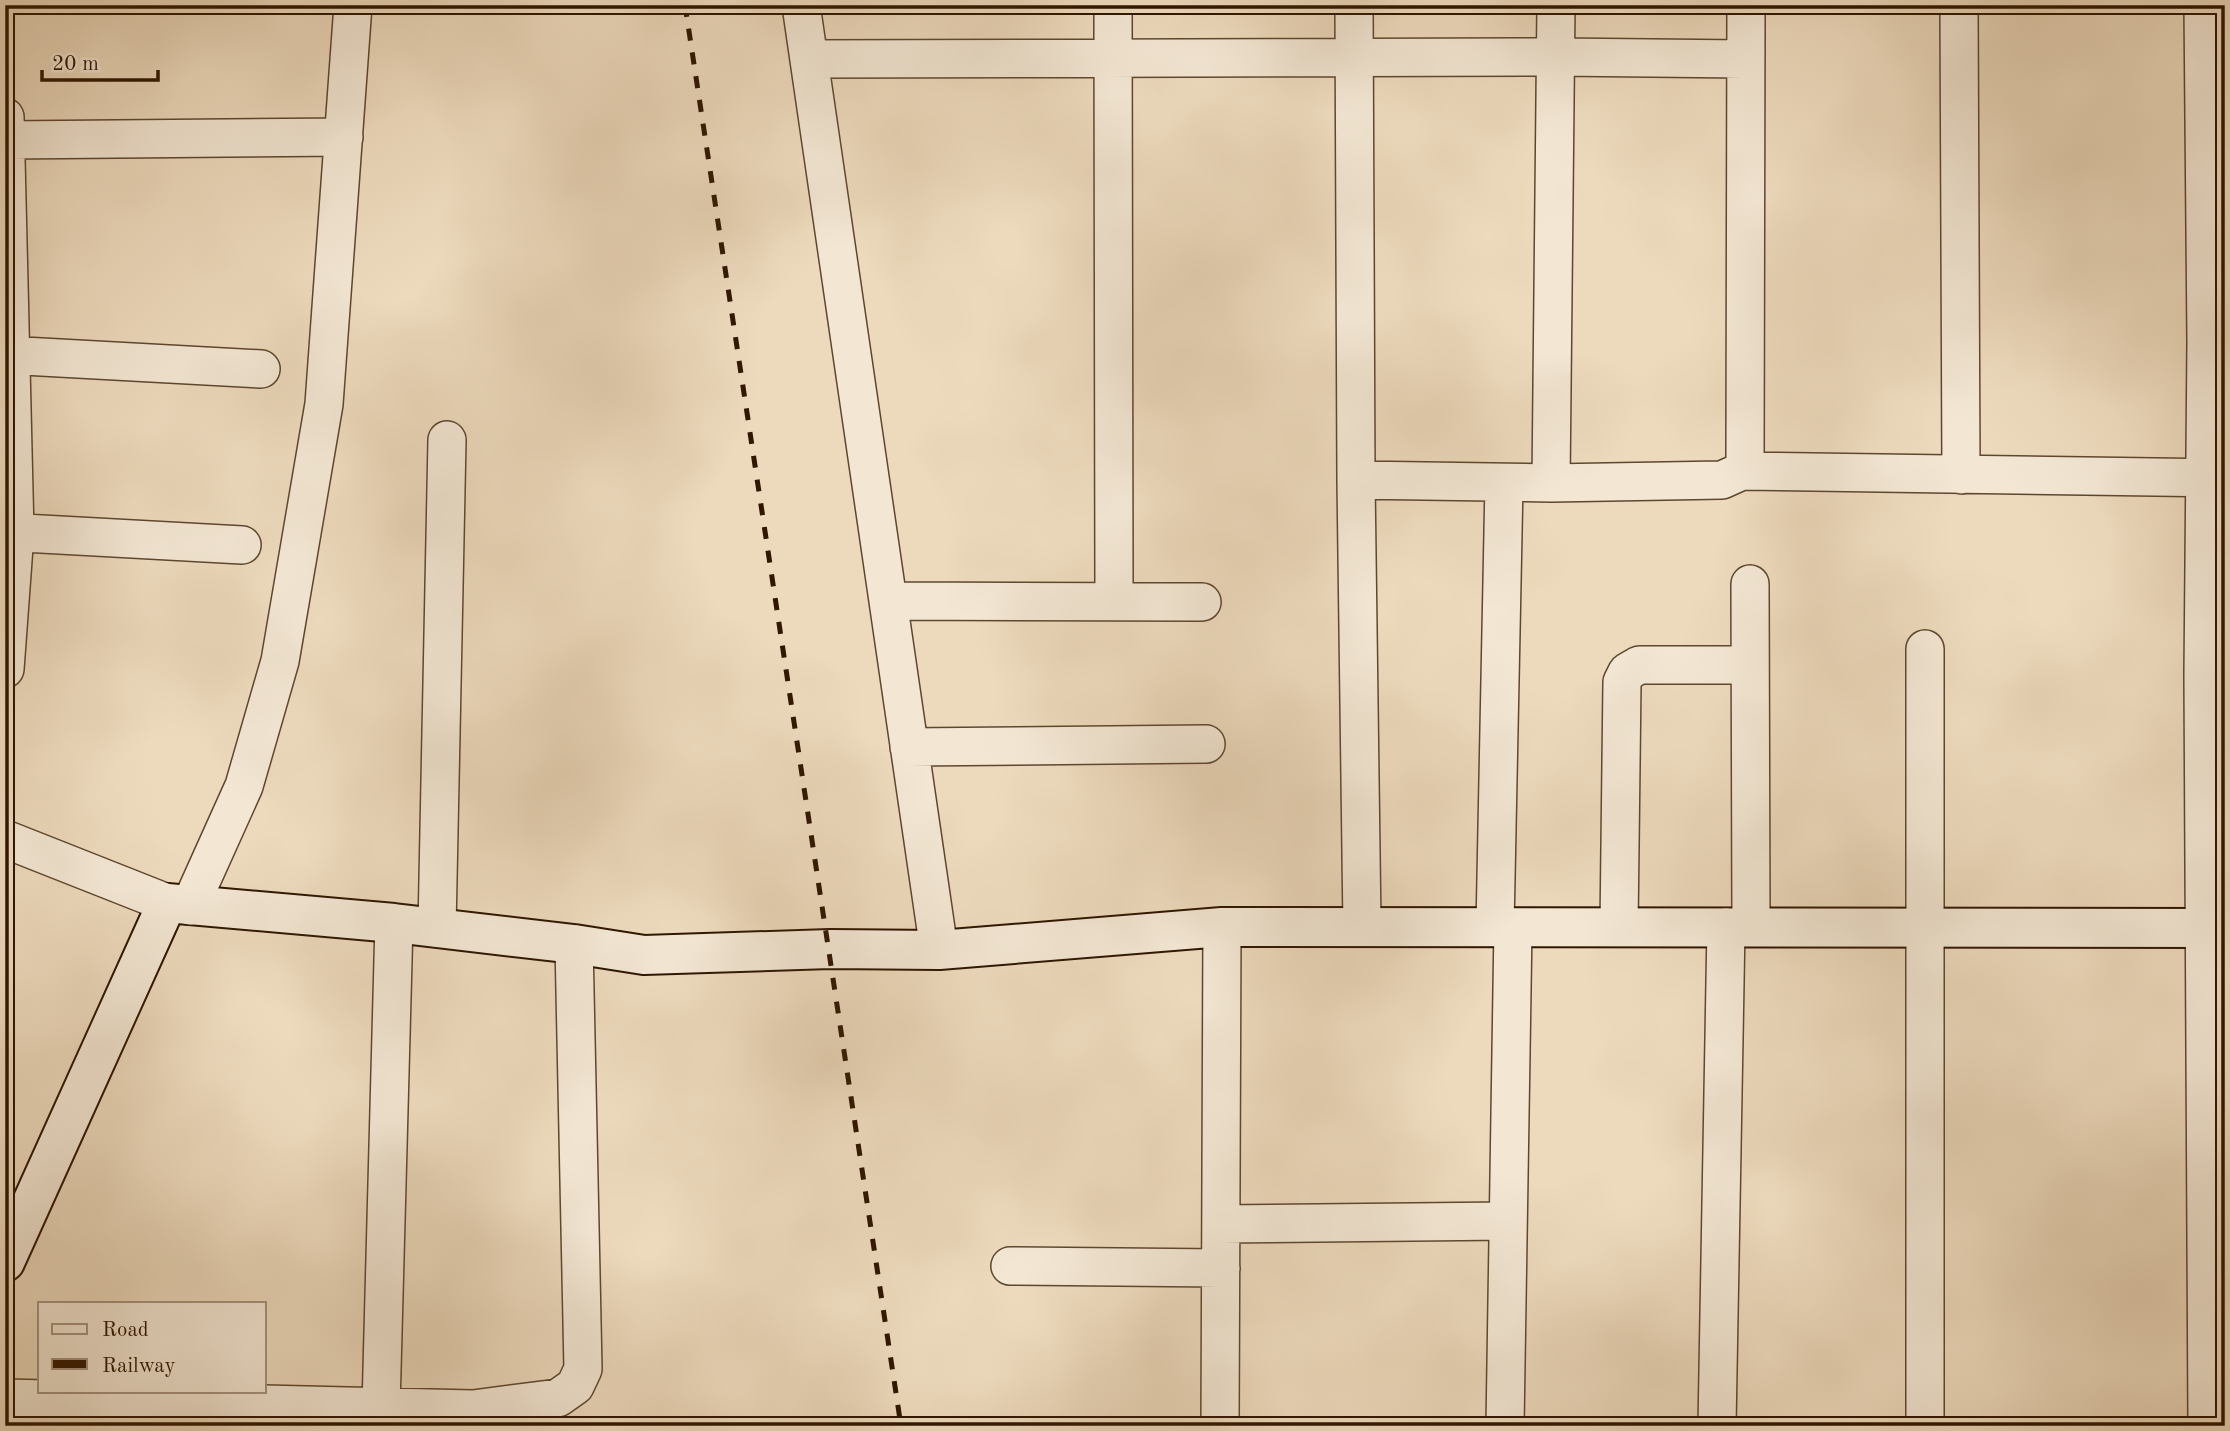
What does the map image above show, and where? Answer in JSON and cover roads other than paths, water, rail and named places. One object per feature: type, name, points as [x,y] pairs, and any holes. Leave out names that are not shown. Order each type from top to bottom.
[{"type":"street","points":[[5,1262],[178,904],[244,786],[281,661],[324,404],[353,5]]},
{"type":"street","points":[[800,5],[939,950]]},
{"type":"street","points":[[1113,5],[1114,601]]},
{"type":"street","points":[[1354,5],[1356,480],[1362,927]]},
{"type":"street","points":[[1551,484],[1556,5]]},
{"type":"street","points":[[1742,471],[1745,460],[1746,5]]},
{"type":"street","points":[[1959,5],[1961,475]]},
{"type":"street","points":[[2203,5],[2214,239],[2215,478],[2214,928],[2207,1426]]},
{"type":"street","points":[[810,59],[1557,57],[1745,60]]},
{"type":"street","points":[[5,669],[10,533],[6,129],[344,137]]},
{"type":"street","points":[[9,355],[261,369]]},
{"type":"street","points":[[437,928],[447,440]]},
{"type":"street","points":[[1356,480],[1551,484],[1722,480],[1742,471],[2215,478]]},
{"type":"street","points":[[1504,483],[1504,927],[1508,1221],[1505,1426]]},
{"type":"street","points":[[10,533],[242,545]]},
{"type":"street","points":[[1717,1426],[1750,665],[1750,584]]},
{"type":"street","points":[[888,601],[1202,602]]},
{"type":"street","points":[[1925,649],[1925,1426]]},
{"type":"street","points":[[1619,927],[1622,682],[1627,671],[1639,665],[1750,665]]},
{"type":"street","points":[[909,747],[1206,744]]},
{"type":"street","points":[[5,839],[178,904],[394,923],[644,955],[830,949],[939,950],[1222,927],[2214,928]]},
{"type":"street","points":[[381,1407],[394,923]]},
{"type":"street","points":[[1220,1426],[1222,927]]},
{"type":"street","points":[[5,1398],[381,1407],[473,1418],[558,1398],[575,1386],[583,1369],[574,944]]},
{"type":"street","points":[[1221,1224],[1508,1221]]},
{"type":"street","points":[[1010,1266],[1221,1268]]},
{"type":"railway","points":[[685,5],[901,1426]]}]
